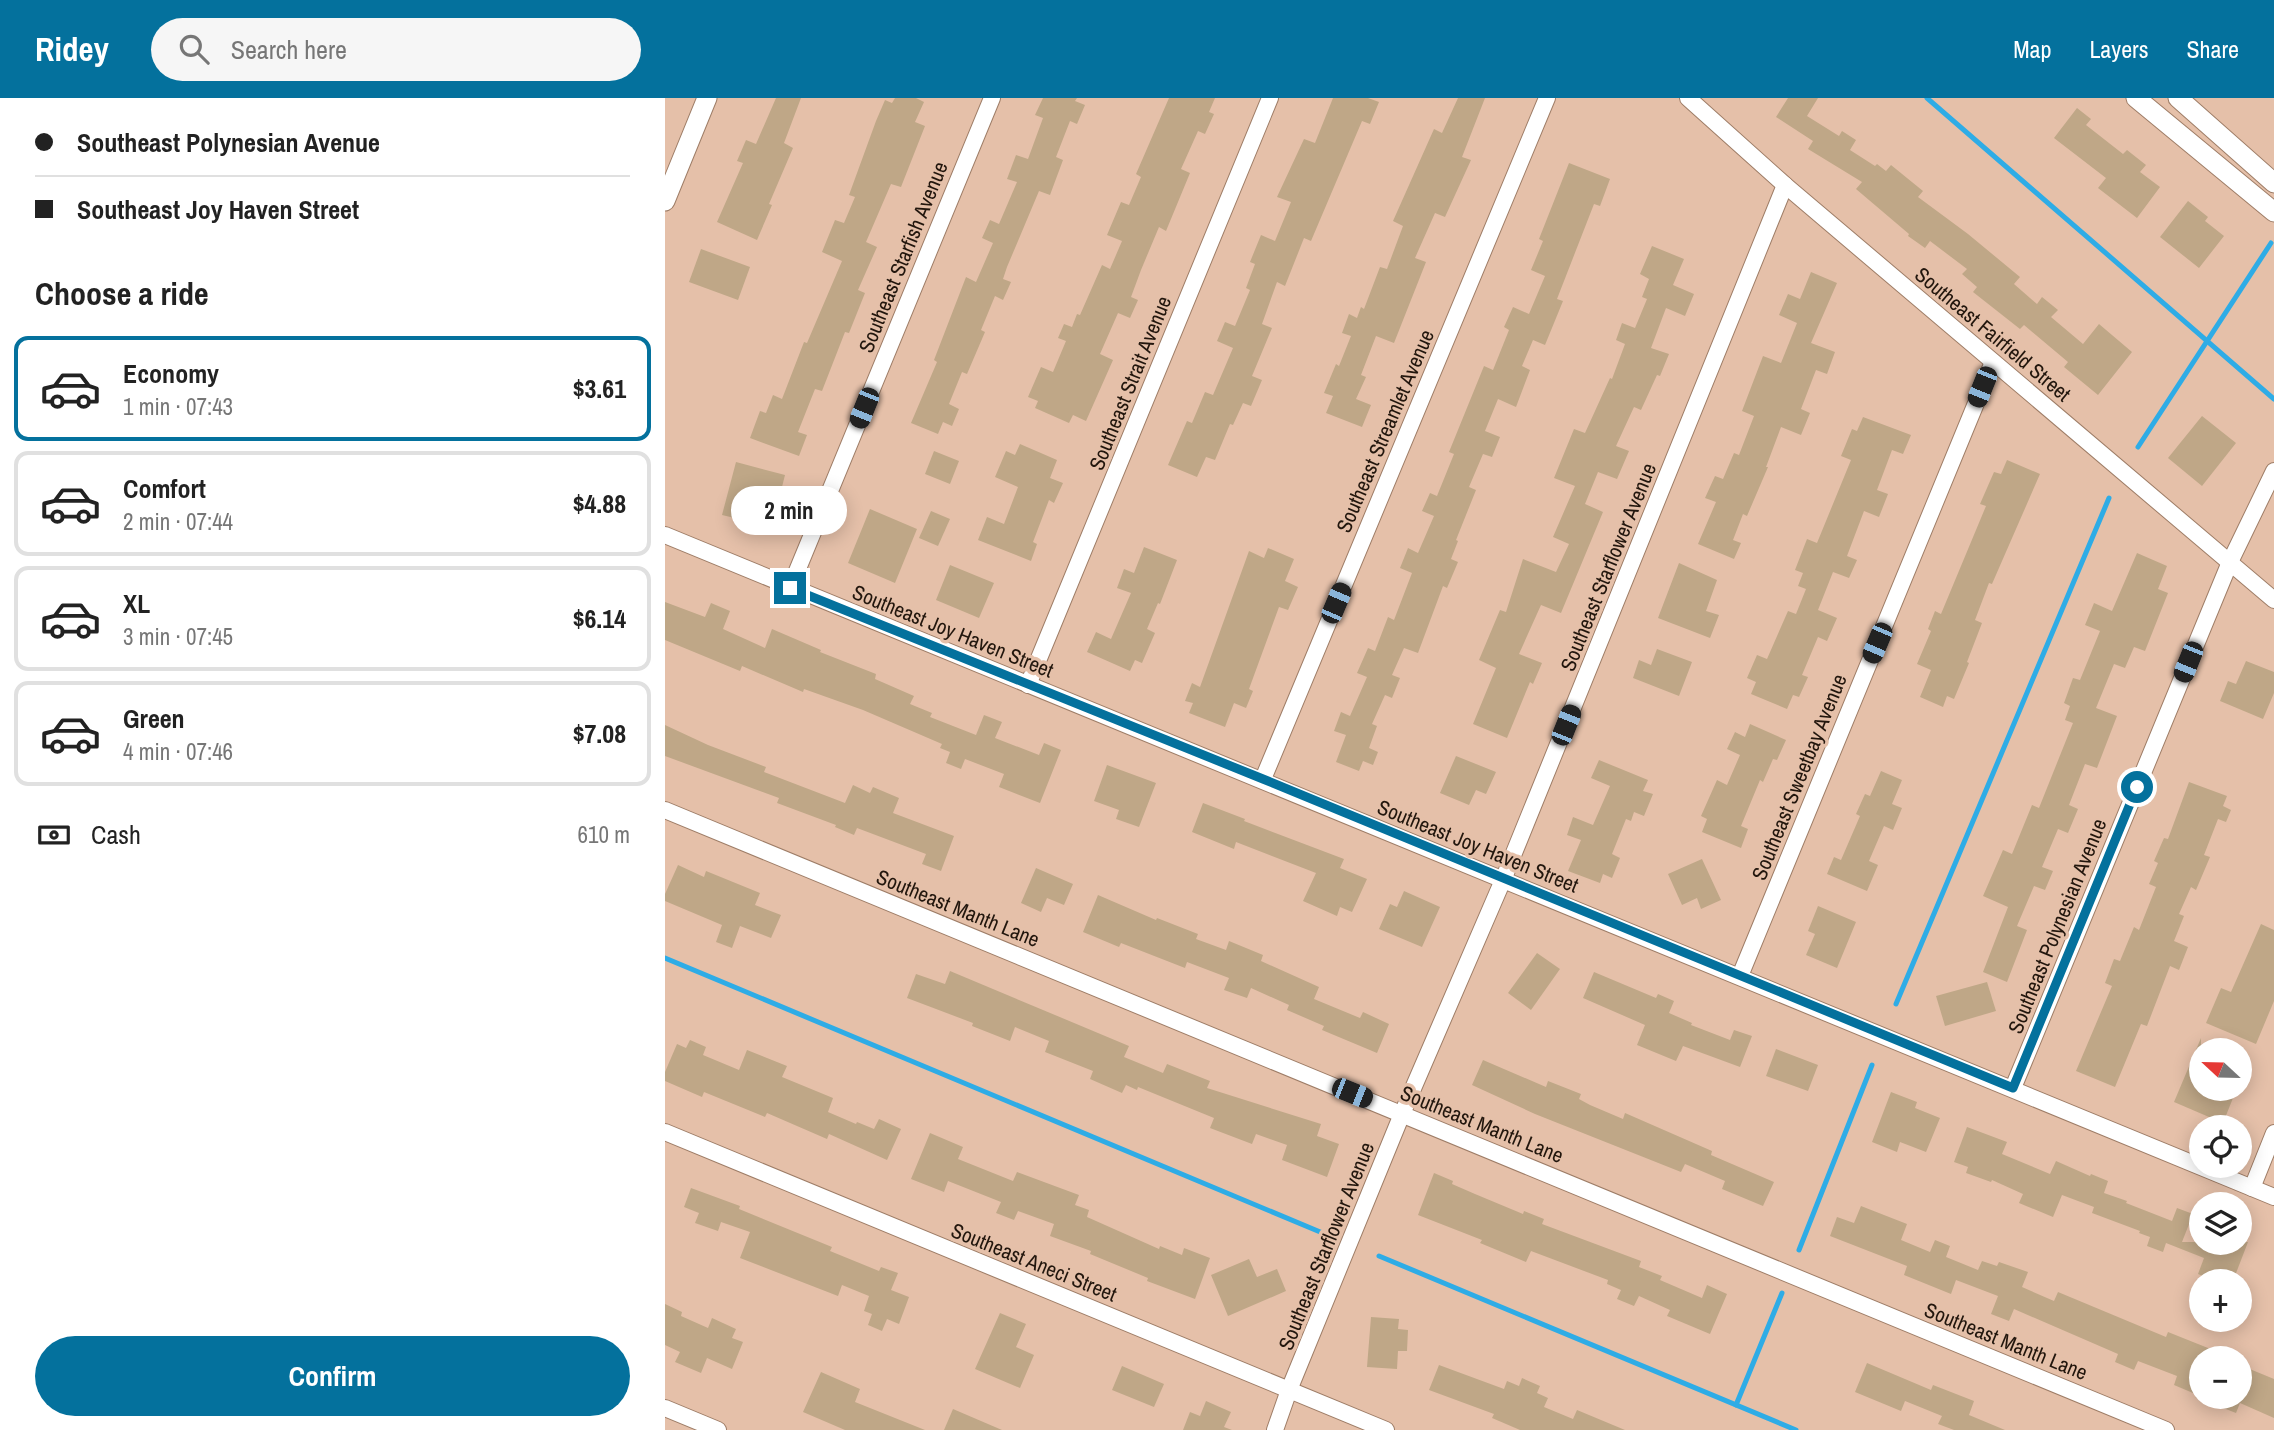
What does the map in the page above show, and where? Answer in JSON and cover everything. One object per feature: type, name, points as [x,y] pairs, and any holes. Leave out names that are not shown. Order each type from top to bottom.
[{"type":"street","name":"Southeast Starfish Avenue","points":[[790,588],[992,98]]},
{"type":"street","name":"Southeast Strait Avenue","points":[[1028,685],[1270,98]]},
{"type":"street","name":"Southeast Streamlet Avenue","points":[[1263,779],[1546,98]]},
{"type":"street","name":"Southeast Fairfield Street","points":[[1688,98],[1785,185],[2274,600]]},
{"type":"street","points":[[2136,98],[2274,212]]},
{"type":"street","points":[[2178,98],[2274,183]]},
{"type":"street","points":[[665,201],[703,100]]},
{"type":"street","name":"Southeast Starflower Avenue","points":[[1275,1430],[1402,1114],[1503,880],[1785,185]]},
{"type":"street","name":"Southeast Sweetbay Avenue","points":[[1740,976],[1993,362]]},
{"type":"street","name":"Southeast Polynesian Avenue","points":[[2013,1088],[2230,562],[2274,471]]},
{"type":"street","name":"Southeast Joy Haven Street","points":[[665,535],[2274,1197]]},
{"type":"street","name":"Southeast Manth Lane","points":[[665,810],[2166,1430]]},
{"type":"street","name":"Southeast Aneci Street","points":[[665,1132],[1386,1430]]},
{"type":"street","points":[[2252,1188],[2274,1133]]},
{"type":"street","points":[[665,1408],[718,1430]]},
{"type":"building","points":[[776,98],[801,98],[784,143],[793,148],[757,240],[717,222],[743,163],[737,161],[746,140],[756,144]]},
{"type":"building","points":[[895,98],[916,98],[924,102],[915,122],[925,126],[901,187],[891,184],[866,242],[877,247],[858,290],[865,293],[849,333],[845,332],[822,391],[815,389],[798,432],[807,435],[799,456],[750,438],[760,411],[766,413],[773,395],[782,399],[804,342],[807,343],[842,261],[822,252],[835,220],[844,223],[855,197],[849,195],[885,100],[892,103]]},
{"type":"building","points":[[1043,98],[1077,98],[1075,101],[1085,105],[1077,124],[1070,121],[1056,157],[1063,160],[1050,195],[1039,191],[1007,267],[1003,279],[1011,282],[1003,300],[995,296],[981,330],[985,332],[967,374],[962,372],[949,404],[959,409],[952,426],[943,422],[938,434],[911,423],[937,362],[934,360],[966,277],[976,282],[993,243],[982,238],[990,220],[999,224],[1017,182],[1007,179],[1016,155],[1028,159],[1043,118],[1035,115]]},
{"type":"building","points":[[1169,98],[1215,98],[1209,112],[1214,114],[1205,134],[1198,131],[1181,169],[1190,173],[1166,231],[1159,227],[1141,270],[1131,297],[1138,300],[1130,318],[1118,313],[1100,354],[1113,360],[1086,421],[1073,415],[1069,423],[1035,408],[1038,401],[1028,397],[1041,367],[1053,372],[1066,341],[1058,338],[1064,324],[1072,327],[1077,314],[1080,315],[1102,265],[1110,269],[1122,241],[1107,235],[1121,202],[1129,205],[1141,177],[1136,174]]},
{"type":"building","points":[[1333,98],[1368,98],[1379,102],[1370,124],[1362,121],[1311,241],[1304,238],[1285,286],[1277,282],[1262,324],[1272,328],[1252,376],[1262,380],[1251,406],[1243,403],[1233,425],[1230,424],[1215,460],[1206,457],[1197,477],[1168,465],[1187,421],[1192,423],[1205,392],[1213,395],[1233,348],[1217,341],[1225,322],[1235,326],[1250,290],[1246,288],[1255,264],[1250,262],[1261,235],[1275,241],[1291,202],[1277,197],[1304,139],[1315,143]]},
{"type":"building","points":[[1458,98],[1485,98],[1462,157],[1471,160],[1445,217],[1435,213],[1415,258],[1426,262],[1394,343],[1376,336],[1361,375],[1366,377],[1356,399],[1371,405],[1362,427],[1326,413],[1333,396],[1324,393],[1351,336],[1342,333],[1349,314],[1357,318],[1361,307],[1364,309],[1380,267],[1387,269],[1403,226],[1393,221],[1434,129],[1442,133]]},
{"type":"building","points":[[1788,98],[1818,98],[1807,116],[1839,136],[1842,131],[1856,140],[1850,150],[1886,171],[1891,165],[1923,191],[1918,197],[2020,277],[2014,284],[2037,304],[2042,297],[2058,310],[2051,317],[2083,344],[2099,324],[2132,352],[2098,395],[2064,367],[2068,362],[2024,325],[2020,329],[1973,292],[1977,287],[1962,274],[1967,269],[1930,241],[1925,248],[1908,236],[1909,234],[1856,189],[1862,182],[1808,149],[1813,141],[1776,117]]},
{"type":"building","points":[[2077,108],[2091,119],[2086,125],[2123,154],[2127,150],[2146,165],[2140,172],[2160,187],[2137,218],[2098,188],[2106,178],[2054,138]]},
{"type":"building","points":[[1569,163],[1610,179],[1600,206],[1594,204],[1557,299],[1563,301],[1545,345],[1533,340],[1522,366],[1530,370],[1516,407],[1498,399],[1485,431],[1500,437],[1492,457],[1483,454],[1469,487],[1476,490],[1451,559],[1458,562],[1447,588],[1443,586],[1418,653],[1404,648],[1392,675],[1400,678],[1392,698],[1385,695],[1372,724],[1377,726],[1369,748],[1378,752],[1373,765],[1363,761],[1359,771],[1336,762],[1346,735],[1334,731],[1341,712],[1350,716],[1367,677],[1357,673],[1368,648],[1375,651],[1388,617],[1394,620],[1412,573],[1400,568],[1408,548],[1418,553],[1434,516],[1422,511],[1430,493],[1437,496],[1454,454],[1449,452],[1484,366],[1493,370],[1509,330],[1504,327],[1513,307],[1529,314],[1545,276],[1531,270],[1543,241],[1539,239]]},
{"type":"building","points":[[2188,201],[2208,217],[2205,221],[2224,236],[2199,268],[2160,237]]},
{"type":"building","points":[[1652,246],[1684,259],[1673,285],[1694,294],[1685,316],[1666,308],[1651,348],[1669,354],[1641,410],[1634,407],[1616,446],[1629,451],[1617,479],[1598,472],[1585,504],[1603,512],[1561,613],[1541,605],[1519,654],[1542,663],[1533,684],[1530,682],[1507,738],[1473,724],[1496,668],[1479,660],[1500,610],[1506,612],[1523,559],[1556,572],[1569,544],[1553,537],[1575,486],[1554,478],[1574,429],[1585,433],[1610,378],[1612,379],[1625,344],[1616,340],[1622,323],[1635,328],[1647,299],[1642,297],[1649,279],[1640,274]]},
{"type":"building","points":[[701,249],[750,267],[738,300],[689,282]]},
{"type":"building","points":[[1811,272],[1837,283],[1811,343],[1835,352],[1827,374],[1816,370],[1801,409],[1810,413],[1801,435],[1781,427],[1768,467],[1747,516],[1743,514],[1733,540],[1741,543],[1734,559],[1698,544],[1716,502],[1705,498],[1715,476],[1723,479],[1734,453],[1739,455],[1754,416],[1742,411],[1763,356],[1781,363],[1797,323],[1779,315],[1788,294],[1800,299]]},
{"type":"building","points":[[2202,416],[2236,443],[2202,486],[2168,458]]},
{"type":"building","points":[[1863,417],[1911,435],[1903,454],[1892,450],[1877,490],[1888,494],[1879,517],[1864,511],[1847,556],[1857,560],[1849,578],[1833,572],[1818,610],[1837,618],[1827,641],[1818,637],[1802,675],[1808,677],[1799,697],[1793,695],[1787,709],[1751,694],[1756,682],[1747,678],[1757,655],[1767,659],[1788,611],[1796,614],[1806,589],[1798,586],[1803,573],[1795,570],[1807,539],[1817,543],[1851,460],[1841,456],[1852,429],[1857,431]]},
{"type":"building","points":[[1020,444],[1057,460],[1050,478],[1063,483],[1054,503],[1049,500],[1033,542],[1037,544],[1031,561],[978,540],[987,517],[1004,524],[1018,487],[995,477],[1006,451],[1015,455]]},
{"type":"building","points":[[934,451],[959,461],[950,484],[925,474]]},
{"type":"building","points":[[2007,460],[2040,474],[1992,584],[1989,583],[1975,620],[1982,623],[1967,662],[1969,663],[1954,699],[1947,696],[1943,707],[1920,697],[1931,670],[1917,664],[1931,631],[1928,629],[1935,611],[1941,614],[1986,506],[1980,504],[1994,472],[2001,474]]},
{"type":"building","points":[[736,462],[785,475],[775,515],[747,507],[743,520],[722,515]]},
{"type":"building","points":[[870,509],[917,529],[895,583],[848,563]]},
{"type":"building","points":[[931,511],[950,519],[938,546],[919,538]]},
{"type":"building","points":[[1144,547],[1177,560],[1147,629],[1155,633],[1142,663],[1135,660],[1130,671],[1087,652],[1096,632],[1111,639],[1131,593],[1117,588],[1124,569],[1134,573]]},
{"type":"building","points":[[1268,548],[1294,559],[1285,581],[1298,587],[1288,610],[1279,607],[1249,689],[1253,691],[1246,708],[1234,703],[1225,727],[1189,713],[1193,703],[1185,701],[1192,683],[1200,687],[1249,551],[1264,558]]},
{"type":"building","points":[[2137,553],[2167,566],[2158,589],[2168,593],[2145,651],[2134,647],[2125,668],[2114,664],[2096,708],[2117,716],[2097,768],[2085,764],[2069,805],[2078,809],[2068,833],[2058,829],[2042,867],[2053,871],[2045,890],[2034,886],[2017,926],[2027,930],[2007,982],[1983,972],[2008,907],[1983,896],[2003,850],[2012,854],[2032,805],[2039,808],[2073,723],[2065,720],[2070,706],[2064,703],[2073,678],[2080,680],[2100,631],[2085,625],[2094,603],[2112,611]]},
{"type":"building","points":[[1679,563],[1717,580],[1706,611],[1719,615],[1710,638],[1658,618]]},
{"type":"building","points":[[950,565],[994,583],[979,618],[936,600]]},
{"type":"building","points":[[665,602],[705,617],[711,603],[730,611],[723,629],[765,648],[772,629],[876,674],[875,679],[914,696],[910,704],[932,713],[930,717],[976,735],[984,715],[1002,722],[995,738],[1039,755],[1044,743],[1061,750],[1040,803],[999,787],[1004,774],[965,759],[961,769],[946,763],[950,752],[940,748],[942,744],[863,710],[804,689],[803,692],[742,666],[740,671],[665,640]]},
{"type":"building","points":[[1657,649],[1692,662],[1679,696],[1633,678],[1639,660],[1651,665]]},
{"type":"building","points":[[2246,661],[2274,672],[2274,693],[2263,719],[2220,701],[2228,681],[2236,684]]},
{"type":"building","points":[[1750,724],[1786,740],[1777,760],[1773,759],[1763,782],[1760,780],[1741,826],[1748,829],[1741,848],[1702,832],[1707,819],[1701,816],[1717,780],[1727,785],[1740,755],[1727,749],[1735,732],[1745,737]]},
{"type":"building","points":[[665,725],[766,767],[764,772],[845,803],[853,785],[870,793],[873,787],[899,798],[893,813],[954,836],[941,871],[922,864],[926,854],[857,828],[854,835],[835,827],[836,825],[777,803],[779,798],[665,756]]},
{"type":"building","points":[[1456,756],[1496,772],[1486,794],[1476,790],[1469,805],[1440,793]]},
{"type":"building","points":[[1599,760],[1648,780],[1643,791],[1653,794],[1644,816],[1634,812],[1631,821],[1626,819],[1612,854],[1620,858],[1612,878],[1603,874],[1600,883],[1568,871],[1581,840],[1567,835],[1573,817],[1593,825],[1610,786],[1591,778]]},
{"type":"building","points":[[1107,765],[1156,783],[1139,827],[1116,819],[1119,810],[1094,801]]},
{"type":"building","points":[[1881,771],[1902,780],[1892,804],[1902,808],[1893,830],[1884,826],[1869,861],[1878,865],[1867,891],[1827,874],[1834,857],[1841,860],[1860,816],[1856,814],[1865,794],[1870,796]]},
{"type":"building","points":[[2189,782],[2227,796],[2223,806],[2231,810],[2226,822],[2218,819],[2204,855],[2210,857],[2196,890],[2191,887],[2179,914],[2184,916],[2174,941],[2188,947],[2179,970],[2170,966],[2147,1026],[2141,1024],[2115,1087],[2076,1071],[2112,986],[2105,983],[2114,959],[2120,961],[2134,927],[2139,930],[2156,887],[2149,884],[2158,863],[2154,861],[2164,838],[2168,839]]},
{"type":"building","points":[[1203,803],[1344,859],[1340,868],[1367,879],[1352,912],[1340,907],[1337,916],[1303,901],[1316,873],[1236,842],[1234,849],[1192,832]]},
{"type":"building","points":[[1702,859],[1721,900],[1701,909],[1697,898],[1682,905],[1668,874]]},
{"type":"building","points":[[678,865],[704,877],[706,871],[760,893],[755,905],[781,915],[771,938],[740,926],[732,948],[716,942],[722,925],[665,901],[665,894]]},
{"type":"building","points":[[1036,868],[1073,884],[1064,905],[1047,898],[1041,912],[1021,903]]},
{"type":"building","points":[[1404,891],[1440,907],[1422,947],[1379,929],[1390,904],[1397,907]]},
{"type":"building","points":[[1098,895],[1156,920],[1157,918],[1198,934],[1196,939],[1226,950],[1229,941],[1263,955],[1261,961],[1319,987],[1314,999],[1360,1018],[1363,1012],[1389,1024],[1377,1053],[1322,1030],[1324,1026],[1287,1010],[1289,1005],[1251,988],[1247,998],[1224,990],[1229,978],[1187,962],[1185,968],[1121,943],[1119,947],[1083,932]]},
{"type":"building","points":[[1818,906],[1856,922],[1837,968],[1806,955],[1815,934],[1808,931]]},
{"type":"building","points":[[2261,924],[2274,930],[2274,1001],[2256,1044],[2252,1042],[2252,1038],[2242,1038],[2206,1023],[2221,988],[2231,992]]},
{"type":"building","points":[[1537,953],[1560,969],[1531,1010],[1508,993]]},
{"type":"building","points":[[950,971],[1129,1046],[1124,1057],[1163,1073],[1167,1064],[1210,1081],[1207,1088],[1321,1124],[1317,1136],[1339,1144],[1327,1177],[1282,1160],[1287,1145],[1256,1134],[1252,1144],[1210,1128],[1214,1118],[1138,1087],[1137,1090],[1126,1085],[1122,1093],[1090,1079],[1093,1071],[1045,1052],[1049,1041],[1015,1027],[1010,1041],[972,1026],[973,1023],[907,998],[916,974],[945,984]]},
{"type":"building","points":[[1594,972],[1656,998],[1658,994],[1674,1001],[1669,1013],[1692,1023],[1691,1025],[1730,1040],[1734,1030],[1752,1036],[1740,1067],[1683,1046],[1676,1061],[1637,1045],[1645,1025],[1583,998]]},
{"type":"building","points":[[1987,982],[1996,1011],[1945,1026],[1936,996]]},
{"type":"building","points":[[690,1040],[706,1047],[703,1055],[739,1070],[747,1050],[787,1066],[782,1077],[833,1098],[828,1112],[874,1129],[879,1119],[901,1129],[887,1160],[829,1134],[827,1139],[767,1113],[765,1117],[704,1092],[702,1097],[665,1081],[665,1072],[677,1044],[686,1048]]},
{"type":"building","points":[[1776,1049],[1818,1065],[1808,1091],[1766,1076]]},
{"type":"building","points":[[1483,1060],[1546,1087],[1548,1081],[1581,1094],[1579,1099],[1590,1105],[1623,1119],[1625,1113],[1774,1182],[1763,1206],[1722,1189],[1725,1181],[1685,1164],[1681,1172],[1535,1114],[1472,1085]]},
{"type":"building","points":[[2189,1066],[2189,1101],[2232,1101],[2226,1115],[2204,1115],[2174,1102]]},
{"type":"building","points":[[1891,1092],[1917,1102],[1915,1108],[1940,1118],[1926,1152],[1900,1142],[1897,1152],[1872,1142]]},
{"type":"building","points":[[1967,1127],[2007,1142],[2002,1154],[2050,1174],[2056,1161],[2090,1176],[2091,1174],[2108,1181],[2104,1193],[2127,1201],[2126,1203],[2172,1221],[2177,1208],[2189,1212],[2189,1224],[2182,1242],[2189,1242],[2189,1252],[2166,1243],[2163,1252],[2147,1246],[2150,1237],[2139,1233],[2140,1231],[2092,1213],[2094,1207],[2062,1195],[2053,1217],[2019,1203],[2023,1194],[1992,1180],[1991,1182],[1966,1173],[1968,1167],[1954,1162]]},
{"type":"building","points":[[930,1133],[963,1147],[958,1159],[1013,1181],[1017,1172],[1079,1195],[1075,1205],[1089,1210],[1087,1217],[1159,1249],[1160,1246],[1182,1255],[1184,1248],[1210,1258],[1195,1299],[1147,1281],[1148,1278],[1090,1254],[1091,1251],[1050,1236],[1054,1224],[1018,1211],[1014,1220],[996,1213],[1001,1202],[948,1181],[944,1192],[911,1179]]},
{"type":"building","points":[[1434,1173],[1475,1194],[1523,1214],[1524,1211],[1544,1219],[1542,1224],[1641,1261],[1639,1267],[1662,1276],[1660,1280],[1702,1298],[1707,1285],[1727,1294],[1710,1334],[1667,1316],[1670,1310],[1639,1296],[1634,1306],[1617,1299],[1621,1290],[1607,1284],[1608,1280],[1531,1251],[1526,1262],[1480,1243],[1482,1240],[1418,1215]]},
{"type":"building","points":[[691,1188],[740,1206],[739,1209],[832,1247],[830,1251],[879,1271],[881,1267],[898,1273],[891,1290],[909,1297],[899,1324],[887,1319],[882,1331],[868,1325],[872,1314],[864,1311],[869,1296],[842,1285],[838,1296],[740,1258],[750,1232],[721,1222],[718,1231],[695,1223],[699,1213],[684,1207]]},
{"type":"building","points":[[1861,1206],[1907,1224],[1901,1240],[1930,1252],[1935,1240],[1950,1246],[1946,1257],[1978,1270],[1982,1261],[1997,1266],[1999,1262],[2028,1272],[2022,1287],[2054,1301],[2058,1292],[2166,1337],[2168,1332],[2203,1346],[2189,1346],[2189,1391],[2174,1385],[2177,1376],[2138,1361],[2134,1370],[2115,1362],[2118,1354],[2014,1309],[2009,1321],[1991,1314],[1998,1296],[1956,1280],[1951,1294],[1904,1275],[1907,1266],[1830,1236],[1837,1217],[1854,1223]]},
{"type":"building","points":[[2196,1255],[2243,1255],[2238,1269],[2200,1269],[2204,1258]]},
{"type":"building","points":[[1249,1259],[1257,1277],[1277,1269],[1286,1291],[1228,1316],[1211,1275]]},
{"type":"building","points":[[665,1304],[682,1312],[681,1316],[708,1328],[712,1318],[736,1329],[732,1338],[743,1342],[732,1369],[707,1358],[701,1373],[675,1362],[680,1352],[665,1345]]},
{"type":"building","points":[[1000,1313],[1026,1324],[1016,1347],[1034,1355],[1020,1388],[975,1369]]},
{"type":"building","points":[[1371,1317],[1399,1319],[1398,1329],[1408,1330],[1407,1351],[1398,1351],[1397,1369],[1367,1367]]},
{"type":"building","points":[[1867,1363],[1931,1390],[1933,1385],[1974,1401],[1969,1415],[2005,1430],[1954,1430],[1938,1424],[1942,1416],[1905,1401],[1901,1411],[1855,1392]]},
{"type":"building","points":[[1439,1365],[1504,1389],[1507,1381],[1519,1386],[1522,1378],[1540,1386],[1537,1393],[1548,1398],[1544,1407],[1573,1419],[1577,1410],[1625,1430],[1520,1430],[1492,1418],[1494,1414],[1429,1390]]},
{"type":"building","points":[[1122,1366],[1164,1384],[1154,1407],[1112,1390]]},
{"type":"building","points":[[2252,1370],[2274,1379],[2274,1418],[2252,1408]]},
{"type":"building","points":[[821,1372],[860,1389],[855,1402],[925,1430],[845,1430],[803,1412]]},
{"type":"building","points":[[1206,1401],[1231,1412],[1224,1427],[1232,1430],[1183,1430],[1190,1412],[1200,1416]]},
{"type":"building","points":[[953,1409],[1002,1430],[944,1430]]},
{"type":"waterway","points":[[1927,98],[2274,399]]},
{"type":"waterway","points":[[2138,447],[2271,243]]},
{"type":"waterway","points":[[1896,1004],[2109,498]]},
{"type":"waterway","points":[[665,958],[1325,1234]]},
{"type":"waterway","points":[[1799,1250],[1872,1065]]},
{"type":"waterway","points":[[1379,1256],[1796,1430]]},
{"type":"waterway","points":[[1736,1405],[1782,1293]]},
{"type":"route","points":[[790,588],[1263,779],[2013,1088],[2137,787]]}]
